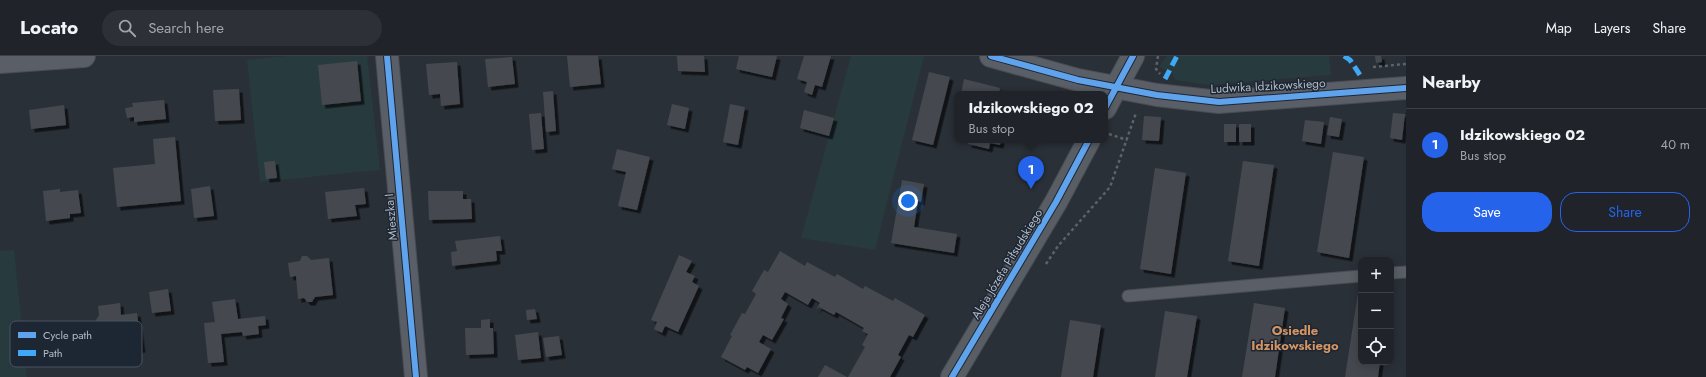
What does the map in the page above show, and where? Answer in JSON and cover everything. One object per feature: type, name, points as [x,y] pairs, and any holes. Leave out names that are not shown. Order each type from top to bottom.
[{"type":"main road","points":[[1108,102],[1133,56]]},
{"type":"main road","name":"Aleja Józefa Piłsudskiego","points":[[952,377],[1056,202],[1087,143]]},
{"type":"street","points":[[0,62],[84,56]]},
{"type":"street","name":"Mieszka I","points":[[387,56],[416,377]]},
{"type":"street","name":"Ludwika Idzikowskiego","points":[[991,56],[1078,80],[1156,95],[1219,102],[1406,88]]},
{"type":"lane","points":[[1394,273],[1406,272]]},
{"type":"lane","points":[[1128,296],[1358,276]]},
{"type":"path","points":[[1045,265],[1058,246],[1110,187],[1137,110],[1151,107],[1165,79],[1156,69],[1158,56]]},
{"type":"path","points":[[1108,134],[1127,140]]},
{"type":"green space","points":[[287,56],[367,56],[380,170],[260,182],[247,60]]},
{"type":"green space","points":[[851,56],[924,56],[875,250],[801,238]]},
{"type":"green space","points":[[1167,56],[1329,56],[1331,75],[1209,85],[1175,80],[1172,73],[1159,67]]},
{"type":"green space","points":[[14,250],[21,321],[10,321],[10,367],[26,367],[27,377],[0,377],[0,251]]},
{"type":"building","points":[[567,56],[598,56],[601,84],[570,87]]},
{"type":"building","points":[[677,56],[704,56],[705,72],[678,71]]},
{"type":"building","points":[[739,56],[777,56],[772,77],[736,69]]},
{"type":"building","points":[[804,56],[831,56],[822,87],[815,85],[812,95],[804,92],[807,82],[797,79]]},
{"type":"building","points":[[1375,56],[1381,56],[1382,62],[1376,63]]},
{"type":"building","points":[[512,57],[515,84],[488,87],[485,59]]},
{"type":"building","points":[[357,61],[361,101],[322,105],[318,65]]},
{"type":"building","points":[[457,62],[460,104],[441,106],[440,94],[429,95],[426,64]]},
{"type":"building","points":[[929,72],[950,77],[933,145],[912,140]]},
{"type":"building","points":[[964,79],[1000,88],[1000,91],[962,91]]},
{"type":"building","points":[[239,89],[241,120],[215,121],[213,90]]},
{"type":"building","points":[[553,91],[556,131],[546,132],[543,92]]},
{"type":"building","points":[[164,100],[166,119],[134,122],[134,117],[127,118],[125,108],[133,107],[132,103]]},
{"type":"building","points":[[672,104],[689,108],[685,129],[667,125]]},
{"type":"building","points":[[730,104],[745,107],[738,145],[723,142]]},
{"type":"building","points":[[64,105],[66,125],[31,129],[29,110]]},
{"type":"building","points":[[804,110],[834,118],[829,136],[800,128]]},
{"type":"building","points":[[541,113],[544,149],[532,150],[529,114]]},
{"type":"building","points":[[1393,113],[1405,114],[1402,140],[1390,138]]},
{"type":"building","points":[[1144,116],[1161,117],[1159,141],[1142,140]]},
{"type":"building","points":[[1330,117],[1342,119],[1339,137],[1327,135]]},
{"type":"building","points":[[1305,120],[1324,122],[1321,144],[1302,141]]},
{"type":"building","points":[[1224,124],[1236,124],[1236,142],[1224,142]]},
{"type":"building","points":[[1239,124],[1251,124],[1251,142],[1239,142]]},
{"type":"building","points":[[175,137],[181,201],[117,207],[113,168],[155,164],[153,139]]},
{"type":"building","points":[[968,143],[990,143],[989,149]]},
{"type":"building","points":[[990,143],[1000,143],[1000,145]]},
{"type":"building","points":[[617,149],[650,157],[637,210],[618,206],[626,172],[612,169]]},
{"type":"building","points":[[1333,152],[1364,157],[1349,258],[1317,252]]},
{"type":"building","points":[[275,161],[277,178],[266,179],[264,162]]},
{"type":"building","points":[[1243,161],[1274,165],[1259,266],[1228,261]]},
{"type":"building","points":[[1155,168],[1186,173],[1171,274],[1140,269]]},
{"type":"building","points":[[902,180],[924,184],[921,202],[918,201],[914,227],[957,234],[954,253],[891,243]]},
{"type":"building","points":[[210,186],[214,216],[194,218],[191,189]]},
{"type":"building","points":[[364,188],[366,204],[355,205],[357,216],[328,219],[325,192]]},
{"type":"building","points":[[60,189],[60,192],[78,190],[81,213],[70,214],[70,218],[46,221],[43,191]]},
{"type":"building","points":[[428,191],[463,191],[463,199],[471,199],[472,219],[429,220]]},
{"type":"building","points":[[500,236],[502,251],[496,251],[496,261],[452,266],[451,252],[457,251],[455,241]]},
{"type":"building","points":[[780,251],[805,266],[807,262],[835,277],[837,274],[863,289],[865,286],[893,301],[895,298],[925,315],[913,337],[909,335],[898,355],[901,357],[890,377],[848,377],[865,347],[862,345],[868,334],[862,331],[864,328],[836,312],[834,315],[819,307],[816,310],[820,303],[812,298],[808,305],[785,292],[781,299],[788,304],[781,318],[784,319],[772,340],[763,335],[759,342],[771,349],[758,373],[747,367],[745,370],[721,357],[732,336],[730,335],[742,313],[745,314],[756,294],[752,291],[764,270],[768,272]]},
{"type":"building","points":[[679,255],[692,261],[686,272],[695,276],[692,282],[699,286],[678,332],[665,326],[662,333],[654,329],[657,322],[651,320]]},
{"type":"building","points":[[302,256],[307,256],[311,260],[329,258],[333,295],[315,297],[312,302],[307,302],[304,298],[298,299],[296,276],[290,277],[288,263],[300,261]]},
{"type":"building","points":[[168,289],[171,311],[152,313],[149,292]]},
{"type":"building","points":[[1358,293],[1358,365],[1380,365],[1378,377],[1345,377]]},
{"type":"building","points":[[235,299],[238,319],[265,316],[266,325],[258,326],[259,334],[243,336],[242,332],[221,334],[224,362],[208,363],[204,323],[215,322],[212,302]]},
{"type":"building","points":[[120,303],[121,315],[137,313],[138,321],[96,321],[99,315],[98,306]]},
{"type":"building","points":[[1254,303],[1285,308],[1275,377],[1242,377]]},
{"type":"building","points":[[535,309],[537,319],[527,320],[526,310]]},
{"type":"building","points":[[1165,311],[1197,316],[1187,377],[1155,377]]},
{"type":"building","points":[[490,319],[490,328],[493,328],[494,354],[466,355],[465,328],[481,328],[481,320]]},
{"type":"building","points":[[1070,320],[1101,325],[1093,377],[1061,377]]},
{"type":"building","points":[[538,332],[541,358],[518,360],[515,335]]},
{"type":"building","points":[[559,336],[562,355],[546,357],[543,338]]},
{"type":"building","points":[[825,365],[847,377],[818,377]]},
{"type":"marked path","points":[[1165,79],[1177,56]]},
{"type":"marked path","points":[[1344,56],[1350,60],[1360,75]]},
{"type":"cycle path","points":[[387,56],[416,377]]},
{"type":"cycle path","points":[[991,56],[1078,80],[1157,95],[1219,102],[1406,88]]},
{"type":"cycle path","points":[[1108,102],[1133,56]]},
{"type":"cycle path","points":[[952,377],[1056,202],[1087,143]]},
{"type":"place","name":"Idzikowskiego 02","points":[[1031,189]]},
{"type":"district","name":"Osiedle Idzikowskiego","points":[[1295,338]]}]
